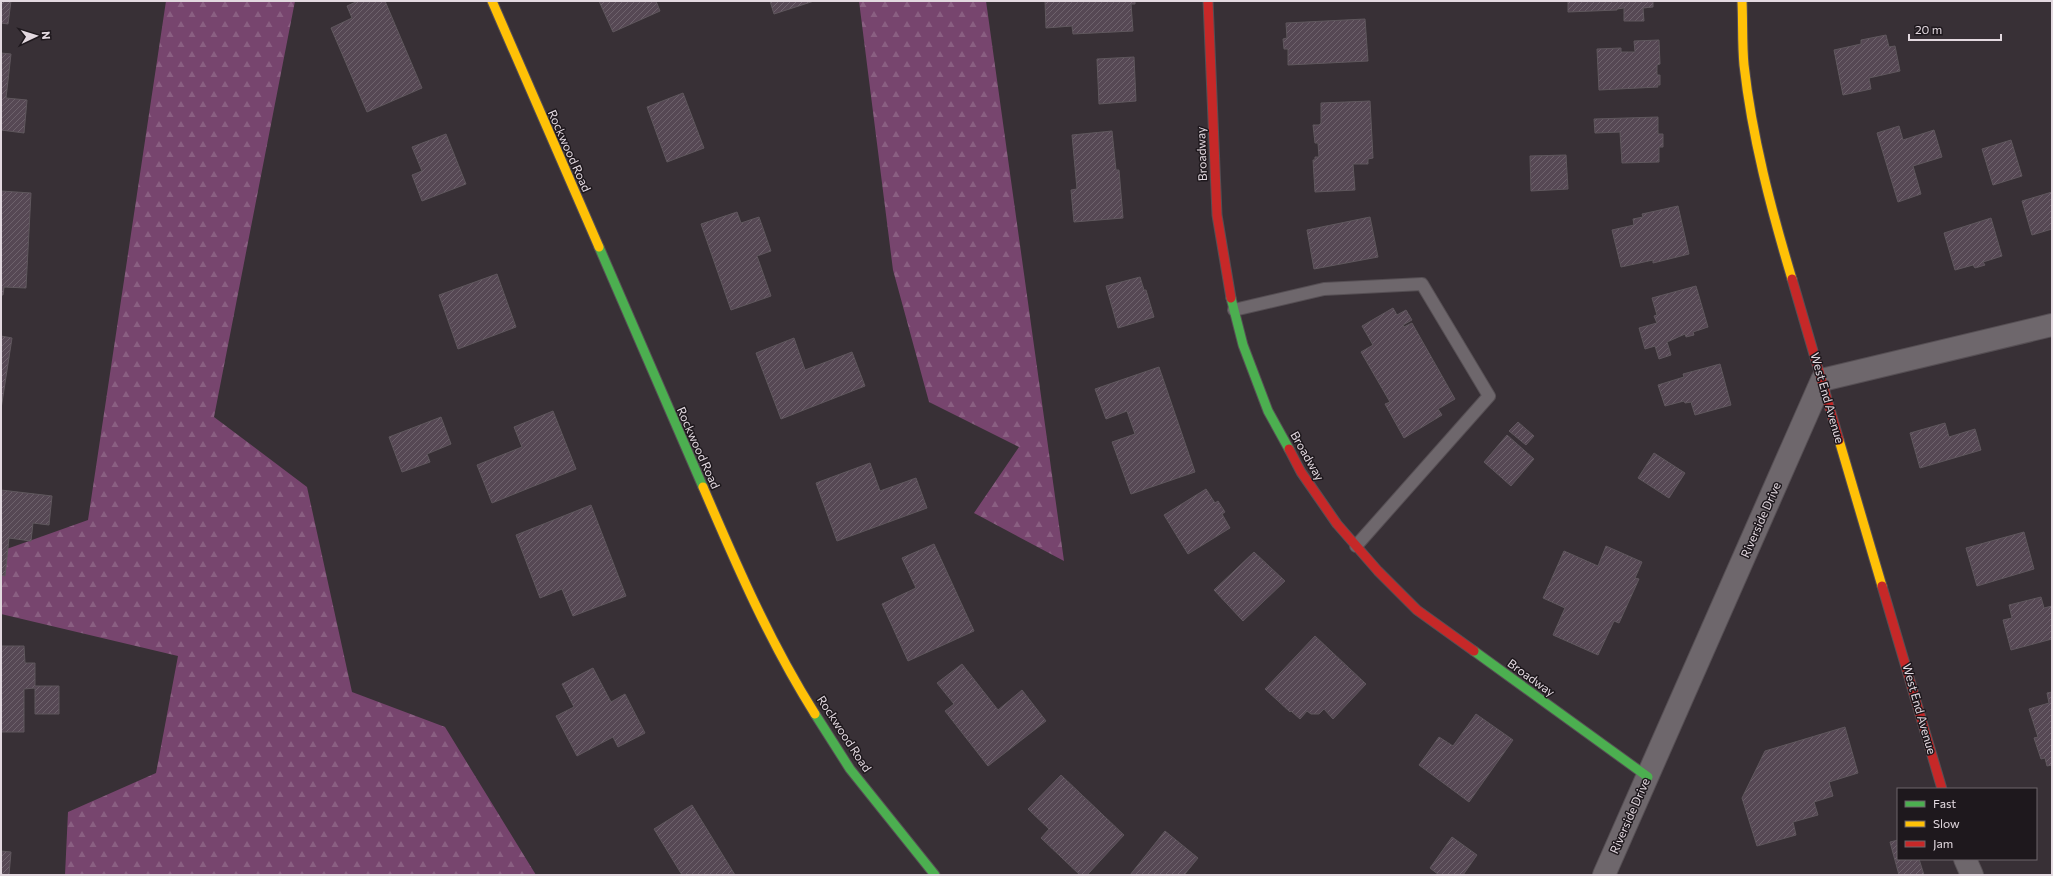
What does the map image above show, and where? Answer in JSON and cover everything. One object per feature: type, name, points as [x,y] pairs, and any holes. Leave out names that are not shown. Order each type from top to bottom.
[{"type":"street","name":"Rockwood Road","points":[[492,1],[735,562],[773,640],[810,706],[850,769],[935,875]]},
{"type":"street","name":"Broadway","points":[[1208,1],[1216,215],[1227,284],[1243,345],[1268,411],[1301,472],[1337,524],[1378,572],[1417,610],[1648,777]]},
{"type":"street","name":"West End Avenue","points":[[1742,1],[1744,64],[1753,126],[1781,242],[1942,788]]},
{"type":"street","points":[[1822,380],[2052,325]]},
{"type":"street","name":"Riverside Drive","points":[[1604,875],[1822,380]]},
{"type":"street","points":[[1965,860],[1972,875]]},
{"type":"lane","points":[[1234,310],[1324,290],[1422,284],[1489,396],[1356,546]]},
{"type":"green space","points":[[166,1],[295,1],[214,417],[307,487],[352,692],[445,727],[536,875],[65,875],[68,812],[156,773],[178,656],[1,614],[1,551],[88,520]]},
{"type":"green space","points":[[859,1],[986,1],[1064,561],[974,513],[1019,447],[929,402],[893,270]]},
{"type":"building","points":[[1,1],[11,1],[8,24],[1,23]]},
{"type":"building","points":[[358,1],[385,1],[422,88],[367,112],[331,28],[352,18],[347,6]]},
{"type":"building","points":[[599,1],[656,1],[660,11],[613,32]]},
{"type":"building","points":[[770,1],[814,1],[774,14]]},
{"type":"building","points":[[1045,1],[1135,1],[1135,4],[1131,4],[1133,31],[1073,34],[1072,26],[1046,28]]},
{"type":"building","points":[[1568,1],[1653,1],[1653,7],[1643,8],[1644,21],[1624,21],[1624,8],[1617,10],[1568,12]]},
{"type":"building","points":[[1365,19],[1368,61],[1288,65],[1288,49],[1284,49],[1283,39],[1287,38],[1286,23]]},
{"type":"building","points":[[1886,35],[1889,47],[1895,46],[1900,71],[1869,78],[1871,89],[1843,95],[1834,50],[1861,44],[1861,40]]},
{"type":"building","points":[[1659,40],[1660,64],[1657,65],[1657,75],[1660,75],[1660,85],[1657,85],[1658,87],[1599,90],[1597,49],[1621,48],[1621,52],[1635,52],[1634,41]]},
{"type":"building","points":[[1,53],[11,54],[6,98],[27,100],[24,133],[1,130]]},
{"type":"building","points":[[1134,57],[1136,101],[1099,104],[1097,59]]},
{"type":"building","points":[[683,93],[704,148],[667,162],[647,107]]},
{"type":"building","points":[[1370,101],[1373,158],[1368,159],[1368,164],[1353,164],[1355,190],[1315,192],[1313,160],[1315,160],[1315,157],[1319,157],[1318,143],[1315,143],[1313,125],[1319,125],[1321,123],[1321,103]]},
{"type":"building","points":[[1658,117],[1658,134],[1663,134],[1663,147],[1659,147],[1659,162],[1622,163],[1620,132],[1595,133],[1594,119]]},
{"type":"building","points":[[1899,126],[1903,140],[1934,130],[1942,157],[1913,166],[1921,194],[1898,202],[1877,133]]},
{"type":"building","points":[[1112,131],[1116,170],[1119,170],[1123,218],[1074,222],[1071,190],[1077,189],[1072,135]]},
{"type":"building","points":[[446,134],[466,184],[422,201],[412,175],[422,171],[412,147]]},
{"type":"building","points":[[2011,140],[2022,176],[1993,185],[1982,149]]},
{"type":"building","points":[[1566,155],[1568,189],[1531,191],[1530,156]]},
{"type":"building","points":[[1,191],[31,193],[26,288],[4,287],[3,295],[1,295]]},
{"type":"building","points":[[2052,192],[2052,229],[2032,235],[2022,201]]},
{"type":"building","points":[[1678,206],[1689,254],[1653,263],[1653,260],[1621,267],[1612,230],[1634,225],[1633,219],[1643,217],[1642,214]]},
{"type":"building","points":[[737,212],[741,223],[759,217],[771,251],[757,256],[771,296],[731,310],[701,224]]},
{"type":"building","points":[[1370,217],[1378,257],[1314,269],[1307,230]]},
{"type":"building","points":[[1991,218],[2002,256],[1983,262],[1985,265],[1975,268],[1973,265],[1955,270],[1944,233]]},
{"type":"building","points":[[497,274],[516,327],[458,349],[439,295]]},
{"type":"building","points":[[1140,277],[1144,290],[1146,290],[1154,317],[1118,328],[1106,286]]},
{"type":"building","points":[[1696,286],[1708,327],[1693,332],[1694,335],[1686,337],[1685,334],[1667,342],[1671,355],[1659,359],[1655,346],[1645,349],[1639,328],[1657,323],[1654,316],[1657,315],[1652,298]]},
{"type":"building","points":[[1393,308],[1397,315],[1406,310],[1412,320],[1403,325],[1404,327],[1412,323],[1455,399],[1438,409],[1442,415],[1404,438],[1385,404],[1390,402],[1361,352],[1373,345],[1362,326]]},
{"type":"building","points":[[1,336],[12,338],[1,409]]},
{"type":"building","points":[[794,338],[805,370],[852,352],[865,386],[781,419],[756,353]]},
{"type":"building","points":[[1720,364],[1731,405],[1695,415],[1691,402],[1685,403],[1684,401],[1665,406],[1658,385],[1684,377],[1683,374]]},
{"type":"building","points":[[1159,367],[1195,472],[1131,494],[1112,442],[1135,434],[1127,411],[1106,419],[1095,389]]},
{"type":"building","points":[[553,411],[576,469],[492,503],[477,465],[522,447],[514,427]]},
{"type":"building","points":[[441,417],[451,444],[427,454],[430,462],[402,472],[389,437]]},
{"type":"building","points":[[1518,422],[1534,436],[1526,445],[1509,431]]},
{"type":"building","points":[[1945,423],[1949,437],[1975,429],[1981,450],[1920,468],[1910,433]]},
{"type":"building","points":[[1507,435],[1534,459],[1511,486],[1484,462]]},
{"type":"building","points":[[1654,453],[1685,473],[1669,498],[1638,478]]},
{"type":"building","points":[[870,463],[880,491],[916,478],[927,508],[837,541],[816,483]]},
{"type":"building","points":[[1206,489],[1215,503],[1218,501],[1225,512],[1222,514],[1230,528],[1188,554],[1164,515]]},
{"type":"building","points":[[1,490],[52,496],[49,525],[33,523],[31,541],[9,538],[5,576],[1,575]]},
{"type":"building","points":[[591,505],[626,596],[573,616],[562,589],[540,598],[516,535]]},
{"type":"building","points":[[2024,532],[2034,569],[1977,586],[1966,548]]},
{"type":"building","points":[[934,544],[974,631],[908,661],[882,604],[916,588],[902,558]]},
{"type":"building","points":[[1606,546],[1642,562],[1635,578],[1639,579],[1619,623],[1614,621],[1598,655],[1553,635],[1565,608],[1543,598],[1564,551],[1598,566]]},
{"type":"building","points":[[1254,552],[1285,581],[1243,621],[1214,590]]},
{"type":"building","points":[[2041,597],[2044,608],[2052,606],[2052,639],[2011,650],[2003,620],[2012,618],[2009,605]]},
{"type":"building","points":[[1315,636],[1366,684],[1333,719],[1324,709],[1319,714],[1311,714],[1307,711],[1300,719],[1265,689]]},
{"type":"building","points":[[1,646],[24,646],[25,663],[35,663],[35,686],[59,686],[59,714],[35,714],[35,688],[24,689],[24,732],[1,732]]},
{"type":"building","points":[[962,664],[998,710],[1022,690],[1046,721],[988,766],[945,711],[954,704],[937,683]]},
{"type":"building","points":[[593,668],[611,702],[625,694],[645,733],[618,747],[613,737],[577,756],[556,716],[574,707],[562,684]]},
{"type":"building","points":[[2052,692],[2052,765],[2047,766],[2045,758],[2041,759],[2034,738],[2038,737],[2029,709],[2049,703],[2047,693]]},
{"type":"building","points":[[1476,714],[1513,740],[1469,802],[1419,765],[1439,737],[1453,746]]},
{"type":"building","points":[[1845,727],[1858,773],[1829,782],[1833,796],[1814,802],[1818,815],[1793,822],[1796,835],[1757,846],[1742,798],[1765,751]]},
{"type":"building","points":[[1061,775],[1124,835],[1087,875],[1080,875],[1041,838],[1049,829],[1028,809]]},
{"type":"building","points":[[692,805],[735,875],[682,875],[654,829]]},
{"type":"building","points":[[1165,831],[1198,858],[1184,875],[1130,875]]},
{"type":"building","points":[[1452,837],[1477,855],[1463,875],[1439,875],[1430,868]]},
{"type":"building","points":[[1897,840],[1897,860],[1919,860],[1924,875],[1899,875],[1890,842]]},
{"type":"building","points":[[1,851],[11,852],[9,875],[1,875]]},
{"type":"traffic: fast","points":[[599,247],[703,487]]},
{"type":"traffic: fast","points":[[1231,298],[1243,345],[1268,411],[1289,449]]},
{"type":"traffic: fast","points":[[1474,651],[1648,777]]},
{"type":"traffic: fast","points":[[815,714],[850,769],[935,875]]},
{"type":"traffic: slow","points":[[492,1],[599,247]]},
{"type":"traffic: slow","points":[[1742,1],[1743,49],[1747,92],[1763,173],[1792,279]]},
{"type":"traffic: slow","points":[[1839,440],[1882,586]]},
{"type":"traffic: slow","points":[[703,487],[754,603],[783,659],[815,714]]},
{"type":"traffic: jam","points":[[1208,1],[1217,215],[1231,298]]},
{"type":"traffic: jam","points":[[1792,279],[1839,440]]},
{"type":"traffic: jam","points":[[1289,449],[1301,472],[1337,524],[1378,571],[1417,610],[1474,651]]},
{"type":"traffic: jam","points":[[1882,586],[1942,788]]}]
